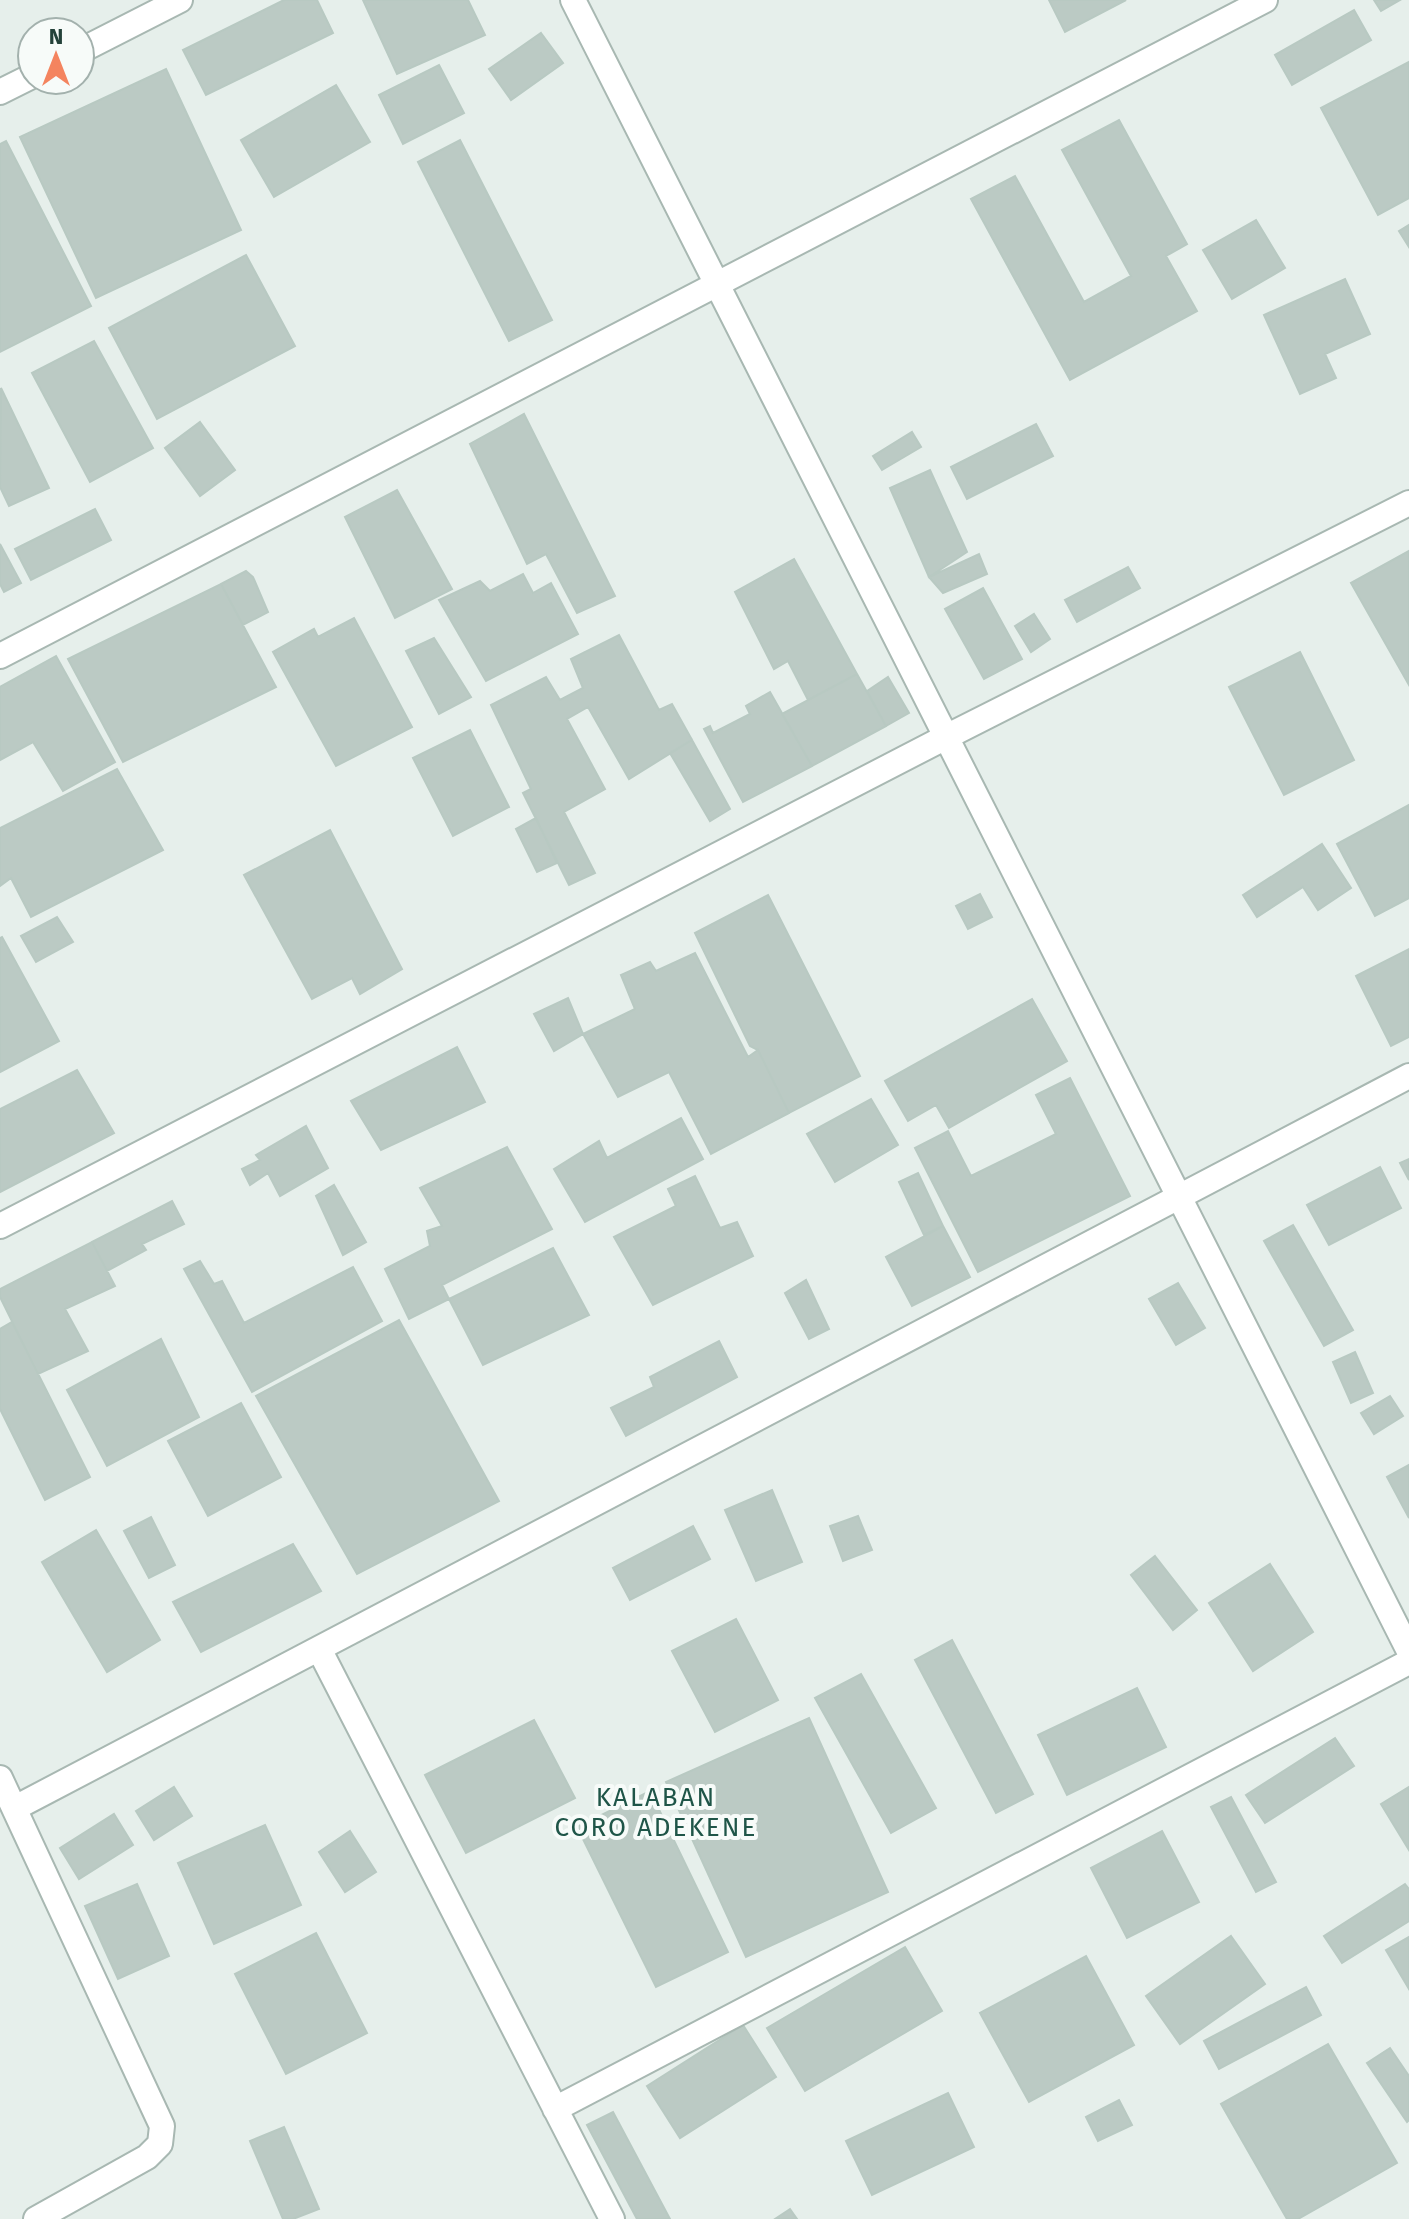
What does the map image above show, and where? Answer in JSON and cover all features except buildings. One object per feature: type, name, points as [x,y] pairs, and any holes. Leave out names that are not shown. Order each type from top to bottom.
[{"type":"street","points":[[96,43],[180,0]]},
{"type":"street","points":[[573,0],[1409,1651]]},
{"type":"street","points":[[0,656],[1265,0]]},
{"type":"street","points":[[0,1226],[946,737],[1409,503]]},
{"type":"street","points":[[15,1808],[1409,1076]]},
{"type":"street","points":[[319,1649],[612,2219]]},
{"type":"street","points":[[555,2109],[1409,1662]]},
{"type":"street","points":[[0,1778],[162,2126],[160,2144],[147,2157],[36,2219]]},
{"type":"district","name":"KALABAN CORO ADEKENE","points":[[656,1812]]}]
